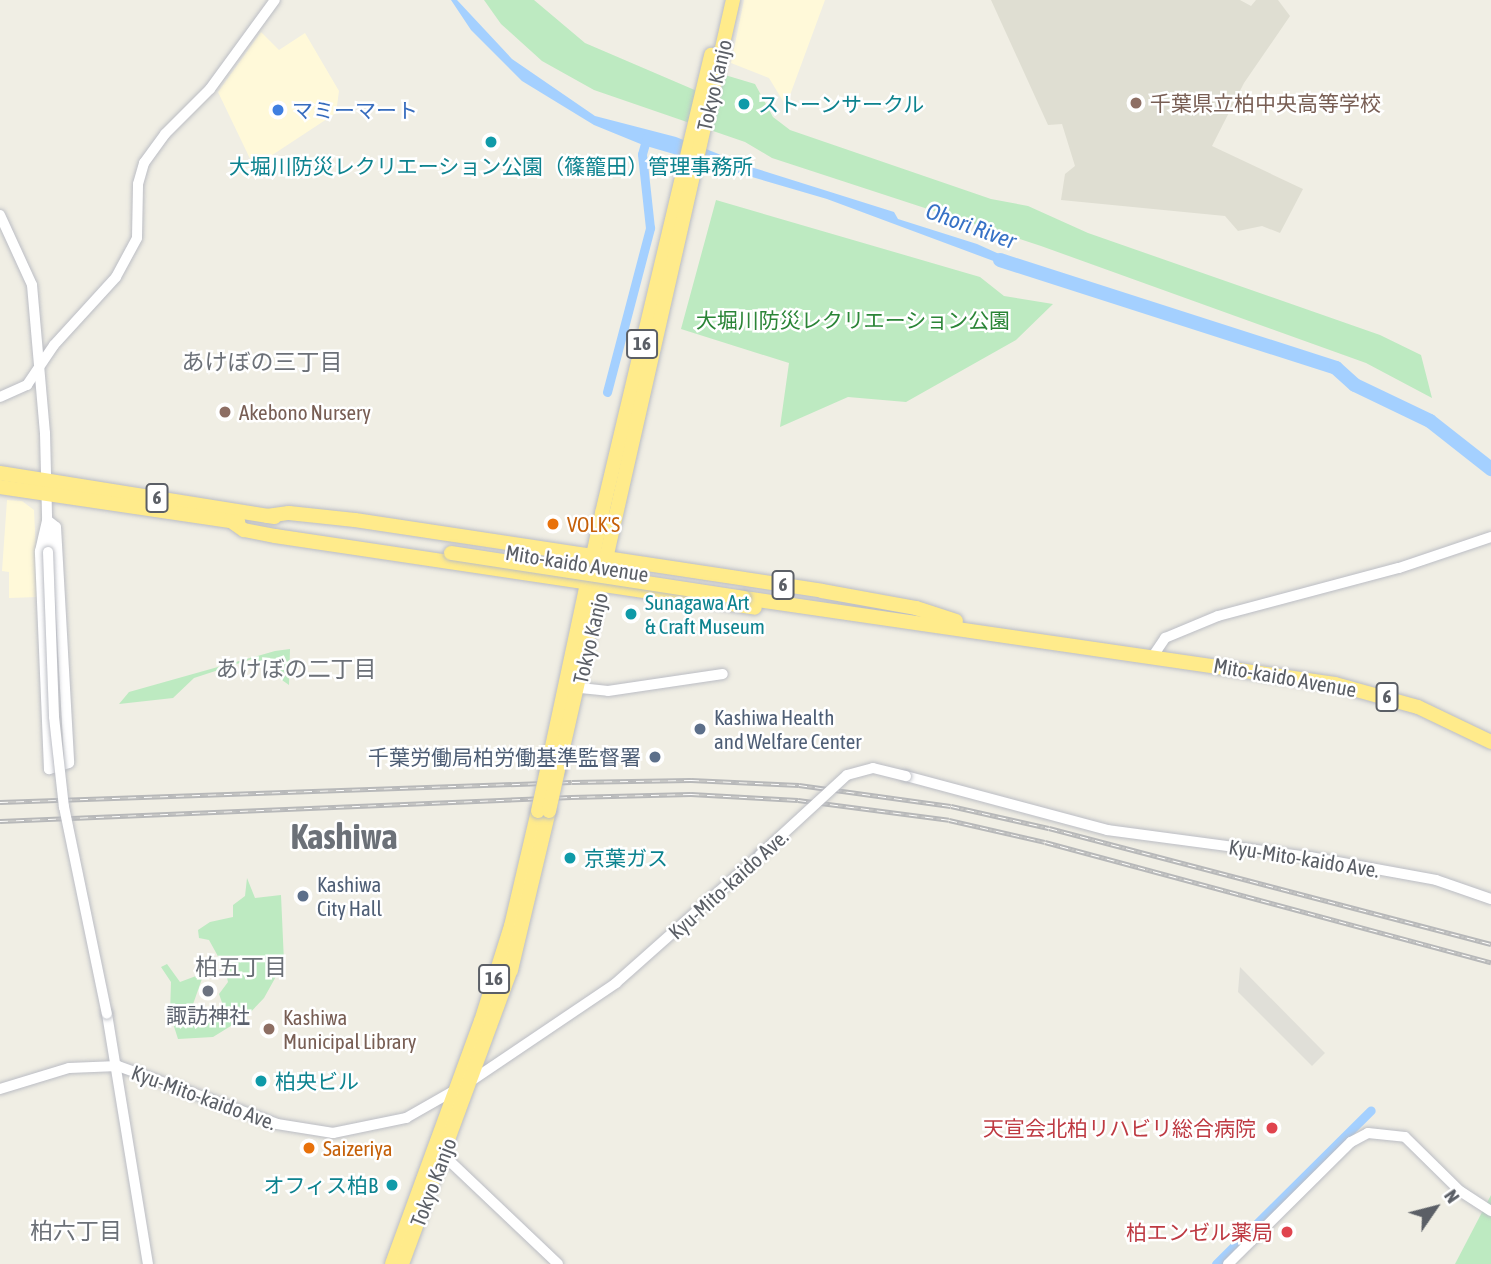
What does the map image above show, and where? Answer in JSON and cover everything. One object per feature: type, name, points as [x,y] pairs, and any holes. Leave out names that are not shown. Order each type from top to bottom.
[{"type":"highway","name":"Tokyo Kanjo","points":[[392,1264],[472,1080],[511,970],[572,687],[603,584],[723,0]]},
{"type":"highway","name":"Tokyo Kanjo","points":[[699,126],[733,0]]},
{"type":"highway","name":"Tokyo Kanjo","points":[[572,687],[587,582],[688,176]]},
{"type":"highway","name":"Mito-kaido Avenue","points":[[0,473],[46,487],[231,521],[452,549],[744,593],[956,621],[1129,647],[1153,656]]},
{"type":"highway","name":"Mito-kaido Avenue","points":[[0,487],[46,487],[267,516],[452,549]]},
{"type":"highway","points":[[267,516],[289,513],[355,520],[608,559]]},
{"type":"highway","points":[[231,521],[244,530],[275,536],[603,584]]},
{"type":"highway","name":"6","points":[[608,559],[842,594],[956,621]]},
{"type":"highway","name":"6","points":[[603,584],[902,629],[982,634]]},
{"type":"highway","name":"Mito-kaido Avenue","points":[[744,593],[982,634],[1121,655],[1153,656],[1378,694],[1418,707],[1491,742]]},
{"type":"highway","name":"Tokyo Kanjo","points":[[402,1264],[511,926],[544,811]]},
{"type":"street","points":[[0,397],[27,385],[129,257],[138,228],[138,184],[150,153],[210,89],[275,0]]},
{"type":"street","points":[[0,215],[32,285],[46,487],[54,717],[64,807],[118,1066],[148,1264]]},
{"type":"street","points":[[47,520],[56,527],[69,763],[49,769],[40,551],[47,520]]},
{"type":"street","points":[[1153,656],[1161,640],[1218,616],[1390,570],[1491,537]]},
{"type":"street","points":[[572,687],[608,691],[723,674]]},
{"type":"street","name":"Kyu-Mito-kaido Ave.","points":[[0,1089],[69,1068],[118,1066],[277,1124],[317,1132],[391,1123],[456,1090],[616,983],[847,775],[873,768],[1107,830],[1310,857],[1438,880],[1491,899]]},
{"type":"street","points":[[1228,1264],[1350,1142],[1368,1133],[1405,1137],[1460,1192],[1491,1211]]},
{"type":"street","points":[[439,1151],[558,1264]]},
{"type":"shaded area","points":[[744,0],[825,0],[786,106],[769,78],[731,63]]},
{"type":"shaded area","name":"千葉県立柏中央高等学校","points":[[991,0],[1240,0],[1251,6],[1256,0],[1278,0],[1290,16],[1244,83],[1212,146],[1303,189],[1280,233],[1262,226],[1238,231],[1225,216],[1061,200],[1065,174],[1075,166],[1062,124],[1048,125]]},
{"type":"shaded area","points":[[261,32],[279,50],[305,33],[339,91],[336,113],[254,167],[218,92]]},
{"type":"shaded area","points":[[7,500],[22,501],[34,510],[38,597],[9,598],[9,572],[2,571]]},
{"type":"shaded area","points":[[1240,967],[1325,1053],[1312,1066],[1238,992]]},
{"type":"green space","points":[[484,0],[534,0],[585,43],[718,100],[725,75],[755,84],[773,117],[790,130],[991,199],[1028,206],[1088,233],[1380,335],[1421,355],[1432,398],[1366,363],[1041,246],[772,158],[745,142],[594,90],[542,61],[501,24]]},
{"type":"green space","name":"大堀川防災レクリエーション公園","points":[[716,200],[980,277],[1004,296],[1053,304],[1016,340],[906,402],[848,397],[780,427],[789,363],[681,329]]},
{"type":"green space","points":[[290,649],[289,685],[252,659],[194,678],[173,698],[119,704],[129,692],[275,651]]},
{"type":"green space","points":[[247,878],[255,898],[281,895],[284,962],[264,998],[247,1016],[213,1037],[178,1039],[170,1014],[171,982],[161,967],[167,964],[180,982],[204,973],[191,1010],[226,1014],[219,994],[228,982],[225,969],[209,940],[199,938],[198,930],[210,922],[233,917],[233,905],[245,896]]},
{"type":"green space","points":[[1491,1195],[1491,1264],[1455,1264]]},
{"type":"water","points":[[451,0],[457,0],[512,59],[595,116],[676,137],[751,167],[894,212],[898,219],[977,244],[1017,262],[1015,269],[827,199],[643,145],[594,125],[522,81],[471,30]]},
{"type":"waterway","points":[[607,392],[650,228],[642,154],[647,137]]},
{"type":"waterway","name":"Ohori River","points":[[1000,260],[1336,368],[1355,385],[1430,421],[1491,469]]},
{"type":"waterway","points":[[1216,1264],[1371,1110]]},
{"type":"railway","points":[[0,802],[572,782],[691,780],[799,785],[951,806],[1049,828],[1491,944]]},
{"type":"railway","points":[[0,821],[571,797],[691,794],[798,800],[949,820],[1045,842],[1491,962]]},
{"type":"place","name":"千葉県立柏中央高等学校","points":[[1136,103]]},
{"type":"place","name":"ストーンサークル","points":[[744,104]]},
{"type":"place","name":"マミーマート","points":[[278,110]]},
{"type":"place","name":"大堀川防災レクリエーション公園（篠籠田）管理事務所","points":[[491,142]]},
{"type":"place","name":"Akebono Nursery","points":[[225,412]]},
{"type":"place","name":"VOLK'S","points":[[553,524]]},
{"type":"place","name":"Sunagawa Art & Craft Museum","points":[[631,614]]},
{"type":"place","name":"Kashiwa Health and Welfare Center","points":[[700,729]]},
{"type":"place","name":"千葉労働局柏労働基準監督署","points":[[655,757]]},
{"type":"place","name":"京葉ガス","points":[[570,858]]},
{"type":"place","name":"Kashiwa City Hall","points":[[303,896]]},
{"type":"place","name":"諏訪神社","points":[[208,991]]},
{"type":"place","name":"Kashiwa Municipal Library","points":[[269,1029]]},
{"type":"place","name":"柏央ビル","points":[[261,1081]]},
{"type":"place","name":"天宣会北柏リハビリ総合病院","points":[[1272,1128]]},
{"type":"place","name":"Saizeriya","points":[[309,1148]]},
{"type":"place","name":"オフィス柏B","points":[[392,1185]]},
{"type":"place","name":"柏エンゼル薬局","points":[[1287,1232]]},
{"type":"district","name":"あけぼの三丁目","points":[[262,362]]},
{"type":"district","name":"あけぼの二丁目","points":[[296,669]]},
{"type":"district","name":"Kashiwa","points":[[344,836]]},
{"type":"district","name":"柏五丁目","points":[[241,967]]},
{"type":"district","name":"柏六丁目","points":[[76,1231]]}]
